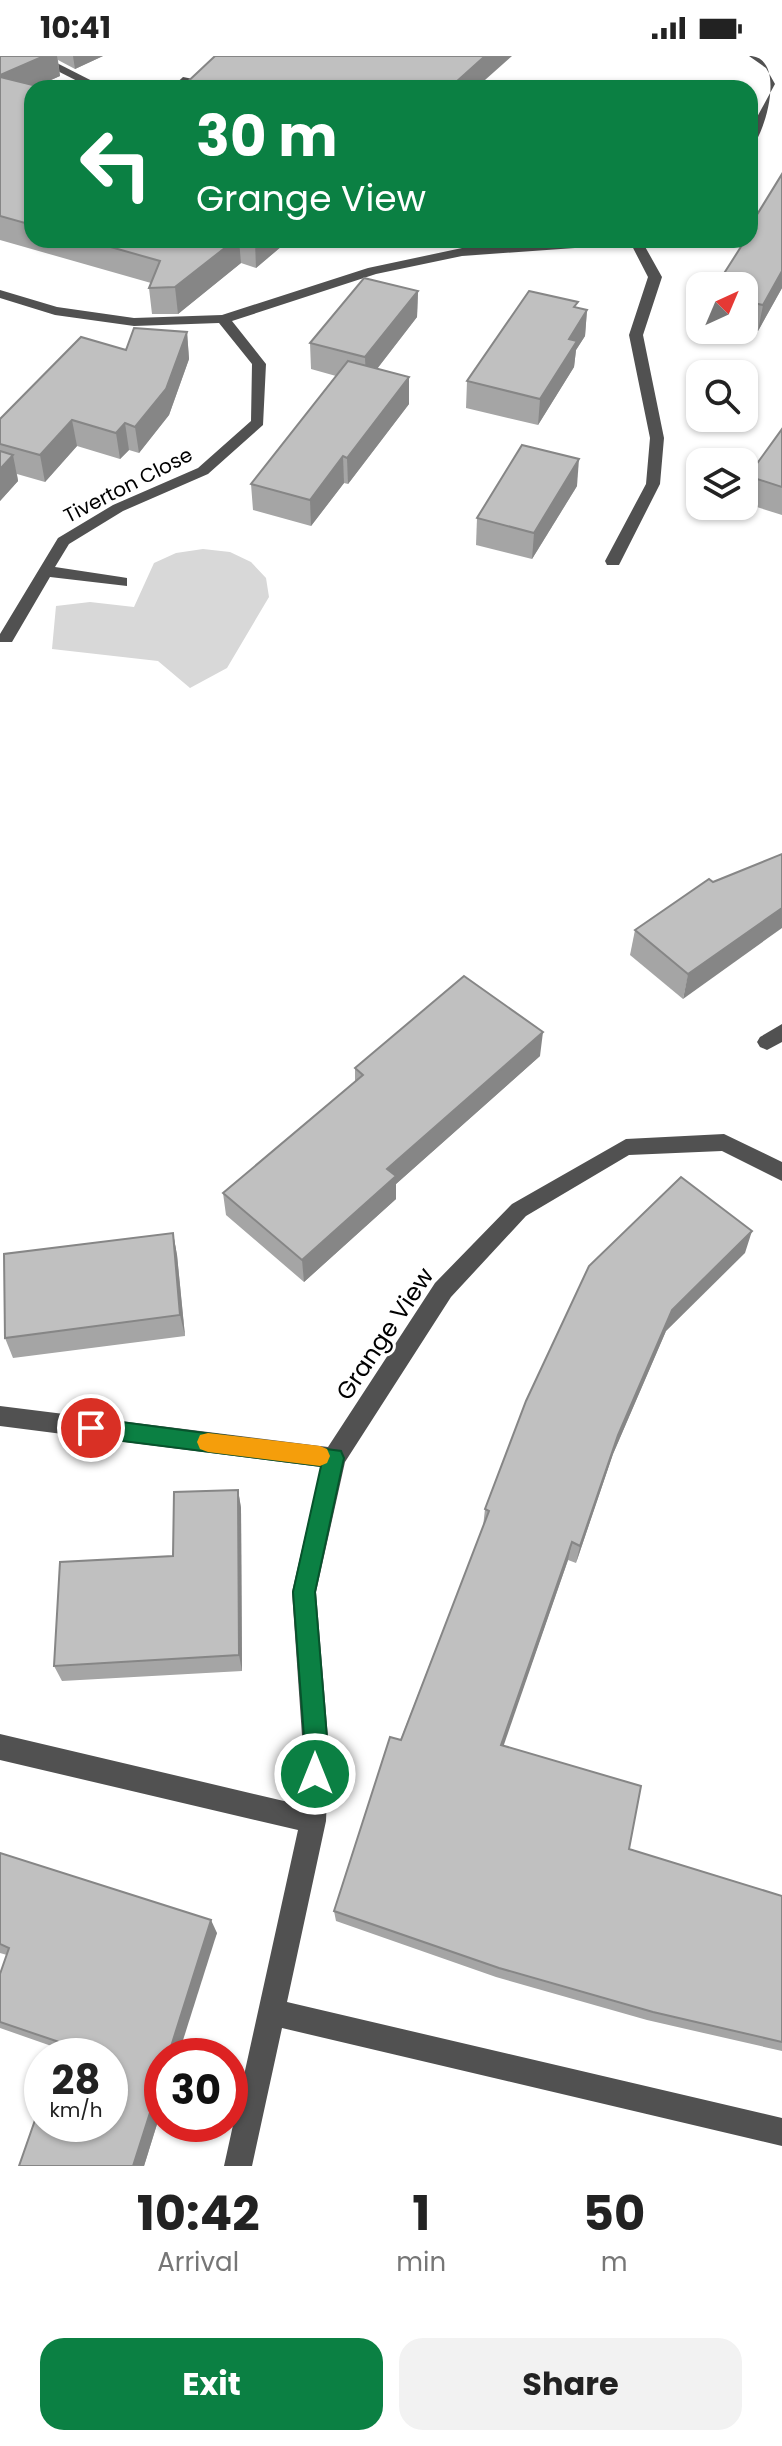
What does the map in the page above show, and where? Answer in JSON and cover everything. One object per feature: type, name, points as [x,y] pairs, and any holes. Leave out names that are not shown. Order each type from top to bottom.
[{"type":"street","points":[[34,56],[84,80]]},
{"type":"street","points":[[755,56],[771,66],[781,84],[758,126]]},
{"type":"street","points":[[0,294],[55,311],[134,322],[223,319],[373,271],[462,252],[521,248]]},
{"type":"street","points":[[613,561],[653,484],[656,453],[657,438],[636,335],[655,277],[642,248]]},
{"type":"street","name":"Tiverton Close","points":[[6,638],[63,541],[118,508],[203,471],[258,422],[259,364],[223,319]]},
{"type":"street","points":[[45,571],[121,582]]},
{"type":"street","name":"Grange View","points":[[238,2166],[313,1821],[316,1750],[304,1592],[334,1458],[443,1290],[519,1210],[626,1147],[724,1142],[782,1172]]},
{"type":"street","points":[[0,1416],[334,1458]]},
{"type":"street","points":[[0,1747],[313,1821]]},
{"type":"street","points":[[272,2012],[782,2132]]},
{"type":"shaded area","points":[[203,549],[230,552],[251,562],[266,578],[269,597],[227,668],[190,688],[158,661],[52,649],[56,606],[90,602],[134,607],[154,563],[176,553]]},
{"type":"building","points":[[0,56],[44,56],[0,75]]},
{"type":"building","points":[[215,56],[485,56],[458,80],[190,80]]},
{"type":"building","points":[[0,77],[24,83],[24,223],[0,216]]},
{"type":"building","points":[[782,174],[782,271],[763,305],[758,304],[758,272],[725,272],[740,248],[758,248],[758,213]]},
{"type":"building","points":[[114,248],[225,248],[175,287],[149,288],[160,261]]},
{"type":"building","points":[[364,278],[418,291],[365,357],[310,343]]},
{"type":"building","points":[[529,291],[578,302],[574,307],[587,310],[569,339],[577,341],[540,399],[467,381]]},
{"type":"building","points":[[134,328],[187,332],[166,389],[135,427],[125,423],[116,433],[72,420],[40,455],[0,444],[0,419],[81,337],[126,350]]},
{"type":"building","points":[[348,361],[409,377],[347,458],[343,456],[310,500],[251,484]]},
{"type":"building","points":[[782,429],[782,487],[758,479],[758,462]]},
{"type":"building","points":[[522,445],[579,459],[534,533],[477,518]]},
{"type":"building","points":[[0,451],[13,455],[0,469]]},
{"type":"building","points":[[782,854],[782,908],[688,974],[635,930],[709,879],[713,882]]},
{"type":"building","points":[[464,976],[543,1032],[387,1169],[396,1176],[302,1260],[223,1193],[363,1075],[355,1068]]},
{"type":"building","points":[[681,1177],[752,1231],[672,1310],[618,1435],[580,1546],[572,1542],[501,1745],[641,1786],[629,1849],[782,1896],[782,2042],[653,2012],[499,1968],[334,1911],[390,1737],[401,1740],[489,1511],[485,1509],[526,1401],[589,1266]]},
{"type":"building","points":[[173,1233],[180,1315],[5,1338],[4,1254]]},
{"type":"building","points":[[238,1490],[239,1655],[54,1666],[60,1562],[173,1556],[174,1492]]},
{"type":"building","points":[[0,1853],[211,1920],[174,2038],[144,2038],[144,2131],[133,2166],[19,2166],[27,2142],[128,2142],[128,2038],[47,2038],[0,2022],[0,1974],[9,1948],[0,1944]]},
{"type":"slow traffic","points":[[208,1442],[320,1456]]},
{"type":"route","points":[[91,1428],[334,1458],[304,1592],[316,1750],[315,1774]]}]
